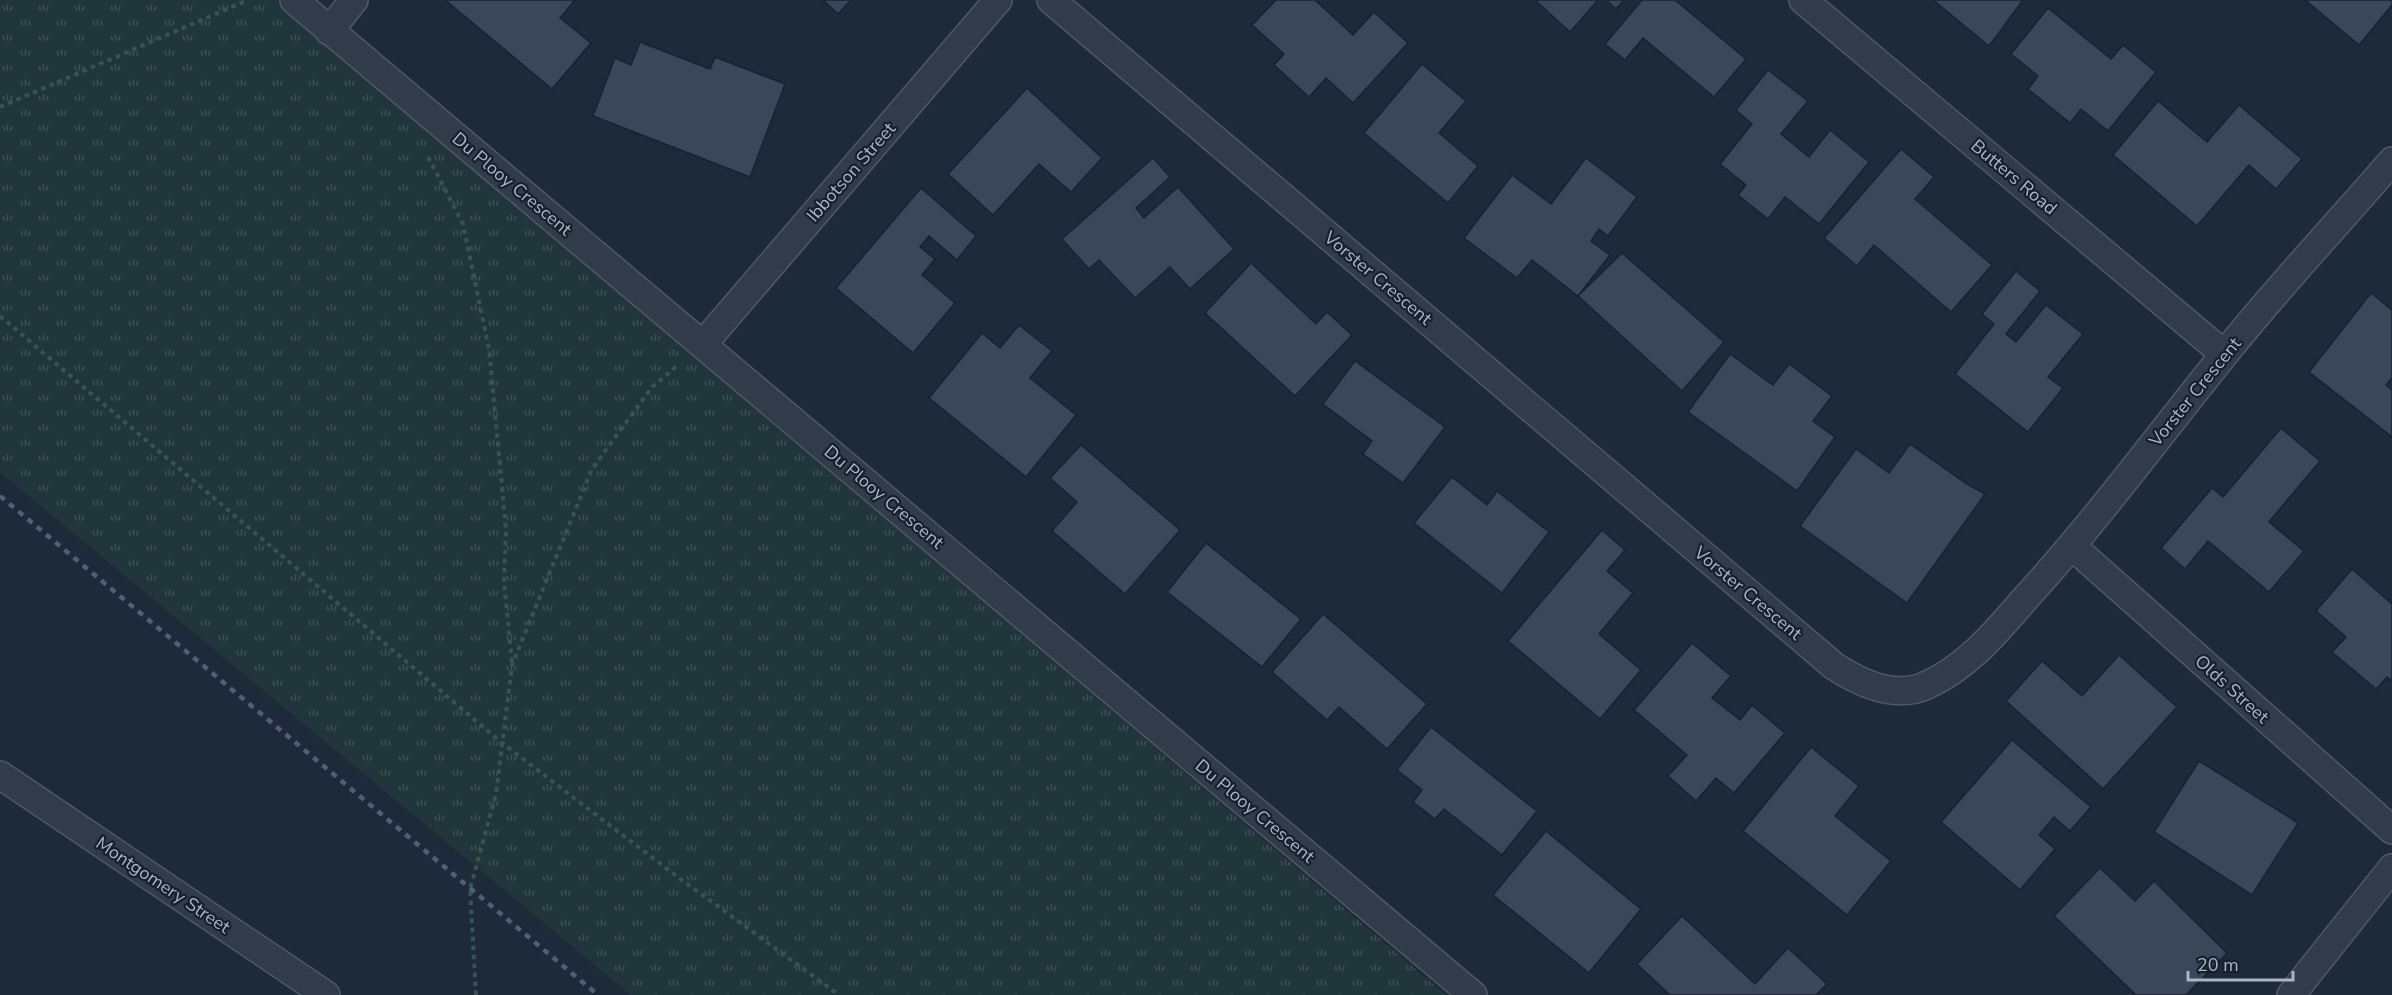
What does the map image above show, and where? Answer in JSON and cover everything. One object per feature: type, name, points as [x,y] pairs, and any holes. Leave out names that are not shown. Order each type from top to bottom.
[{"type":"street","name":"Du Plooy Crescent","points":[[294,0],[704,343],[1473,995]]},
{"type":"street","points":[[329,31],[354,0]]},
{"type":"street","name":"Ibbotson Street","points":[[704,343],[998,0]]},
{"type":"street","name":"Vorster Crescent","points":[[1051,0],[1834,666],[1859,683],[1890,690],[1925,686],[1954,670],[1982,648],[2072,546],[2224,354],[2392,161]]},
{"type":"street","name":"Butters Road","points":[[1803,0],[2224,354]]},
{"type":"street","name":"Olds Street","points":[[2072,546],[2392,830]]},
{"type":"street","name":"Montgomery Street","points":[[0,775],[326,995]]},
{"type":"street","points":[[2291,995],[2392,868]]},
{"type":"path","points":[[0,107],[248,0]]},
{"type":"path","points":[[426,153],[463,224],[489,349],[506,529],[504,580],[512,665],[496,794],[470,889],[476,995]]},
{"type":"path","points":[[0,316],[502,743],[675,875],[839,995]]},
{"type":"path","points":[[512,665],[592,469],[652,387],[704,343]]},
{"type":"green space","points":[[0,0],[277,0],[1446,995],[631,995],[0,472]]},
{"type":"building","points":[[445,0],[575,0],[560,18],[591,43],[552,89]]},
{"type":"building","points":[[823,0],[851,0],[838,14]]},
{"type":"building","points":[[1276,0],[1315,0],[1353,35],[1374,12],[1408,43],[1353,103],[1326,78],[1309,97],[1274,65],[1284,54],[1252,25]]},
{"type":"building","points":[[1535,0],[1598,0],[1570,32]]},
{"type":"building","points":[[1606,0],[1624,0],[1616,9]]},
{"type":"building","points":[[1642,0],[1675,0],[1746,59],[1714,97],[1643,38],[1625,60],[1605,44]]},
{"type":"building","points":[[1933,0],[2023,0],[1989,46]]},
{"type":"building","points":[[2305,0],[2392,0],[2392,5],[2359,45]]},
{"type":"building","points":[[2048,8],[2111,59],[2123,45],[2156,72],[2108,131],[2081,109],[2070,123],[2028,89],[2038,76],[2011,54]]},
{"type":"building","points":[[640,42],[710,69],[715,57],[785,84],[750,177],[593,116],[615,58],[631,65]]},
{"type":"building","points":[[1422,64],[1466,101],[1439,133],[1478,166],[1448,203],[1364,133]]},
{"type":"building","points":[[1768,70],[1808,101],[1781,134],[1809,157],[1830,130],[1869,162],[1819,224],[1785,197],[1768,219],[1738,195],[1746,185],[1720,164],[1752,124],[1736,110]]},
{"type":"building","points":[[1027,88],[1102,158],[1071,192],[1039,164],[993,215],[948,174]]},
{"type":"building","points":[[2158,101],[2207,142],[2239,105],[2302,159],[2276,189],[2249,165],[2197,226],[2113,155]]},
{"type":"building","points":[[1901,149],[1934,177],[1915,199],[1992,265],[1951,312],[1874,245],[1857,266],[1824,238]]},
{"type":"building","points":[[1153,158],[1170,177],[1136,208],[1144,218],[1178,187],[1234,249],[1190,289],[1170,267],[1135,298],[1099,260],[1089,269],[1062,239]]},
{"type":"building","points":[[1586,158],[1637,197],[1608,236],[1599,229],[1591,241],[1610,255],[1578,296],[1532,260],[1517,278],[1464,238],[1512,175],[1551,204]]},
{"type":"building","points":[[921,188],[976,236],[957,260],[929,236],[920,247],[935,259],[922,275],[955,303],[913,353],[836,288]]},
{"type":"building","points":[[1622,253],[1724,342],[1682,391],[1578,296]]},
{"type":"building","points":[[1251,263],[1316,324],[1327,312],[1352,335],[1295,396],[1205,313]]},
{"type":"building","points":[[2016,271],[2040,291],[2006,334],[2016,342],[2046,305],[2083,334],[2048,377],[2063,388],[2028,432],[1955,374],[1994,324],[1982,314]]},
{"type":"building","points":[[2371,293],[2392,310],[2392,378],[2386,385],[2392,390],[2392,437],[2309,372]]},
{"type":"building","points":[[1019,325],[1052,351],[1030,378],[1076,415],[1026,477],[929,398],[982,333],[1000,348]]},
{"type":"building","points":[[1730,354],[1773,385],[1789,364],[1832,396],[1813,421],[1835,437],[1797,491],[1688,412]]},
{"type":"building","points":[[1355,361],[1445,427],[1403,483],[1363,454],[1372,441],[1323,404]]},
{"type":"building","points":[[2281,428],[2320,461],[2269,522],[2304,551],[2269,592],[2208,541],[2185,569],[2161,548],[2212,488],[2223,497]]},
{"type":"building","points":[[1910,444],[1985,494],[1907,603],[1800,526],[1856,449],[1889,473]]},
{"type":"building","points":[[1081,445],[1180,530],[1125,594],[1052,531],[1077,502],[1050,478]]},
{"type":"building","points":[[1452,477],[1487,505],[1497,491],[1549,532],[1502,593],[1414,523]]},
{"type":"building","points":[[1602,530],[1625,550],[1607,571],[1633,593],[1599,634],[1641,670],[1600,719],[1508,641]]},
{"type":"building","points":[[1206,543],[1301,619],[1262,667],[1167,592]]},
{"type":"building","points":[[2352,569],[2392,604],[2392,681],[2387,677],[2376,689],[2332,652],[2346,637],[2316,611]]},
{"type":"building","points":[[1323,614],[1427,704],[1387,749],[1339,707],[1327,720],[1272,672]]},
{"type":"building","points":[[1692,643],[1731,676],[1712,698],[1740,720],[1752,705],[1785,733],[1734,793],[1716,778],[1696,801],[1668,776],[1687,755],[1634,710]]},
{"type":"building","points":[[2119,655],[2177,707],[2103,789],[2006,701],[2042,661],[2082,696]]},
{"type":"building","points":[[1431,727],[1537,811],[1502,855],[1444,809],[1435,819],[1413,802],[1422,790],[1397,770]]},
{"type":"building","points":[[2012,740],[2091,807],[2070,831],[2054,817],[2039,835],[2055,849],[2020,890],[1941,822]]},
{"type":"building","points":[[1811,747],[1859,786],[1835,816],[1891,861],[1847,915],[1743,831]]},
{"type":"building","points":[[2199,761],[2298,823],[2252,895],[2154,832]]},
{"type":"building","points":[[1546,831],[1641,909],[1589,973],[1493,895]]},
{"type":"building","points":[[2100,868],[2135,901],[2154,881],[2227,953],[2186,995],[2136,995],[2054,916]]},
{"type":"building","points":[[1682,916],[1755,984],[1788,948],[1827,984],[1816,995],[1670,995],[1637,964]]},
{"type":"railway","points":[[0,496],[598,995]]}]
